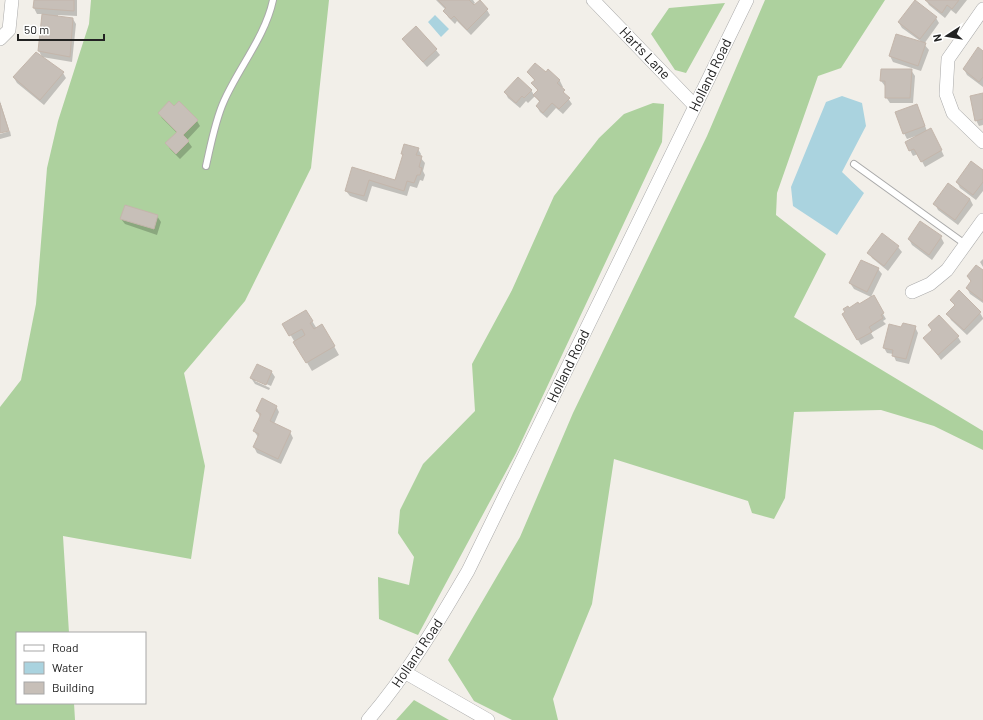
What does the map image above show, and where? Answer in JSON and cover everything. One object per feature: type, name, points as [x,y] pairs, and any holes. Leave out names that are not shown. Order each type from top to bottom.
[{"type":"street","points":[[0,39],[9,30],[12,0]]},
{"type":"street","name":"Harts Lane","points":[[593,0],[695,106]]},
{"type":"street","name":"Holland Road","points":[[368,720],[406,673],[436,627],[468,571],[747,0]]},
{"type":"street","points":[[983,9],[948,59],[946,94],[953,113],[983,142]]},
{"type":"street","points":[[912,292],[930,284],[947,270],[983,220]]},
{"type":"street","points":[[406,673],[488,720]]},
{"type":"lane","points":[[206,166],[216,125],[224,101],[269,18],[273,0]]},
{"type":"lane","points":[[854,164],[965,244]]},
{"type":"green space","points":[[91,0],[329,0],[311,168],[245,301],[184,373],[205,466],[191,559],[63,536],[69,632],[16,632],[16,704],[74,704],[75,720],[0,720],[0,407],[21,380],[36,304],[47,168],[58,121],[89,24]]},
{"type":"green space","points":[[765,0],[885,0],[841,68],[818,76],[777,193],[776,215],[826,254],[794,317],[983,431],[983,450],[934,426],[881,410],[794,412],[785,498],[774,519],[752,513],[748,501],[614,459],[592,604],[553,699],[558,720],[512,720],[474,701],[448,660],[520,537],[573,413],[707,136]]},
{"type":"green space","points":[[725,3],[686,73],[675,70],[651,34],[669,8]]},
{"type":"green space","points":[[653,103],[664,104],[662,142],[516,453],[418,635],[379,619],[378,577],[409,585],[414,557],[398,533],[400,510],[423,464],[475,411],[472,364],[512,290],[554,196],[599,138],[624,114]]},
{"type":"green space","points":[[414,700],[449,720],[396,720]]},
{"type":"water","points":[[435,15],[449,29],[441,37],[428,22]]},
{"type":"water","points":[[842,96],[862,103],[866,126],[842,172],[864,193],[837,235],[793,206],[791,187],[826,102]]},
{"type":"building","points":[[34,0],[74,0],[74,11],[33,8]]},
{"type":"building","points":[[438,0],[469,0],[474,5],[480,0],[488,9],[467,30],[454,16],[451,19],[443,11],[446,8]]},
{"type":"building","points":[[915,0],[937,17],[920,39],[898,22]]},
{"type":"building","points":[[925,0],[959,0],[952,9],[947,5],[942,13]]},
{"type":"building","points":[[42,14],[73,18],[70,57],[38,51]]},
{"type":"building","points":[[416,26],[437,49],[423,62],[402,39]]},
{"type":"building","points":[[896,34],[926,43],[918,66],[889,56]]},
{"type":"building","points":[[978,47],[983,51],[983,77],[979,82],[963,69]]},
{"type":"building","points":[[36,52],[64,72],[40,100],[13,77]]},
{"type":"building","points":[[535,63],[546,72],[548,69],[560,80],[557,83],[565,90],[563,92],[570,98],[559,109],[552,103],[543,113],[536,106],[540,101],[533,95],[538,90],[531,83],[535,80],[527,72]]},
{"type":"building","points":[[881,69],[912,69],[910,98],[885,98],[885,81],[880,81]]},
{"type":"building","points":[[518,77],[532,90],[524,98],[522,96],[516,103],[504,92]]},
{"type":"building","points":[[983,93],[983,119],[975,121],[970,96]]},
{"type":"building","points":[[169,101],[174,106],[179,101],[198,120],[183,135],[189,141],[176,154],[165,143],[177,132],[158,113]]},
{"type":"building","points":[[0,103],[9,131],[0,133]]},
{"type":"building","points":[[917,104],[925,126],[903,134],[895,112]]},
{"type":"building","points":[[931,128],[942,150],[921,162],[914,149],[909,151],[905,142]]},
{"type":"building","points":[[404,144],[419,148],[416,155],[422,156],[419,167],[422,168],[420,175],[417,175],[414,183],[407,181],[404,191],[369,180],[364,196],[345,191],[352,167],[395,180],[403,154],[401,154]]},
{"type":"building","points":[[971,161],[983,170],[983,182],[973,195],[956,182]]},
{"type":"building","points":[[948,183],[970,199],[955,220],[933,204]]},
{"type":"building","points":[[125,205],[158,215],[154,229],[120,219]]},
{"type":"building","points":[[920,221],[942,236],[929,255],[908,239]]},
{"type":"building","points":[[882,233],[899,246],[884,266],[867,253]]},
{"type":"building","points":[[861,260],[879,268],[867,292],[849,283]]},
{"type":"building","points":[[976,265],[983,270],[983,301],[966,288],[971,281],[967,276]]},
{"type":"building","points":[[959,290],[981,312],[964,330],[946,314],[955,305],[950,300]]},
{"type":"building","points":[[874,295],[884,313],[881,315],[883,318],[869,327],[872,332],[857,340],[842,314],[845,312],[843,309],[848,306],[849,308],[858,302],[859,304]]},
{"type":"building","points":[[306,310],[313,321],[310,323],[314,329],[322,324],[335,346],[306,363],[293,342],[305,335],[302,329],[289,336],[282,324]]},
{"type":"building","points":[[939,315],[959,336],[938,355],[923,338],[932,330],[928,325]]},
{"type":"building","points":[[903,323],[916,326],[906,359],[892,356],[893,350],[883,348],[889,324],[901,327]]},
{"type":"building","points":[[257,364],[272,371],[266,385],[250,378]]},
{"type":"building","points":[[262,398],[277,406],[270,421],[291,431],[278,459],[253,447],[259,434],[253,431],[261,414],[256,411]]}]
